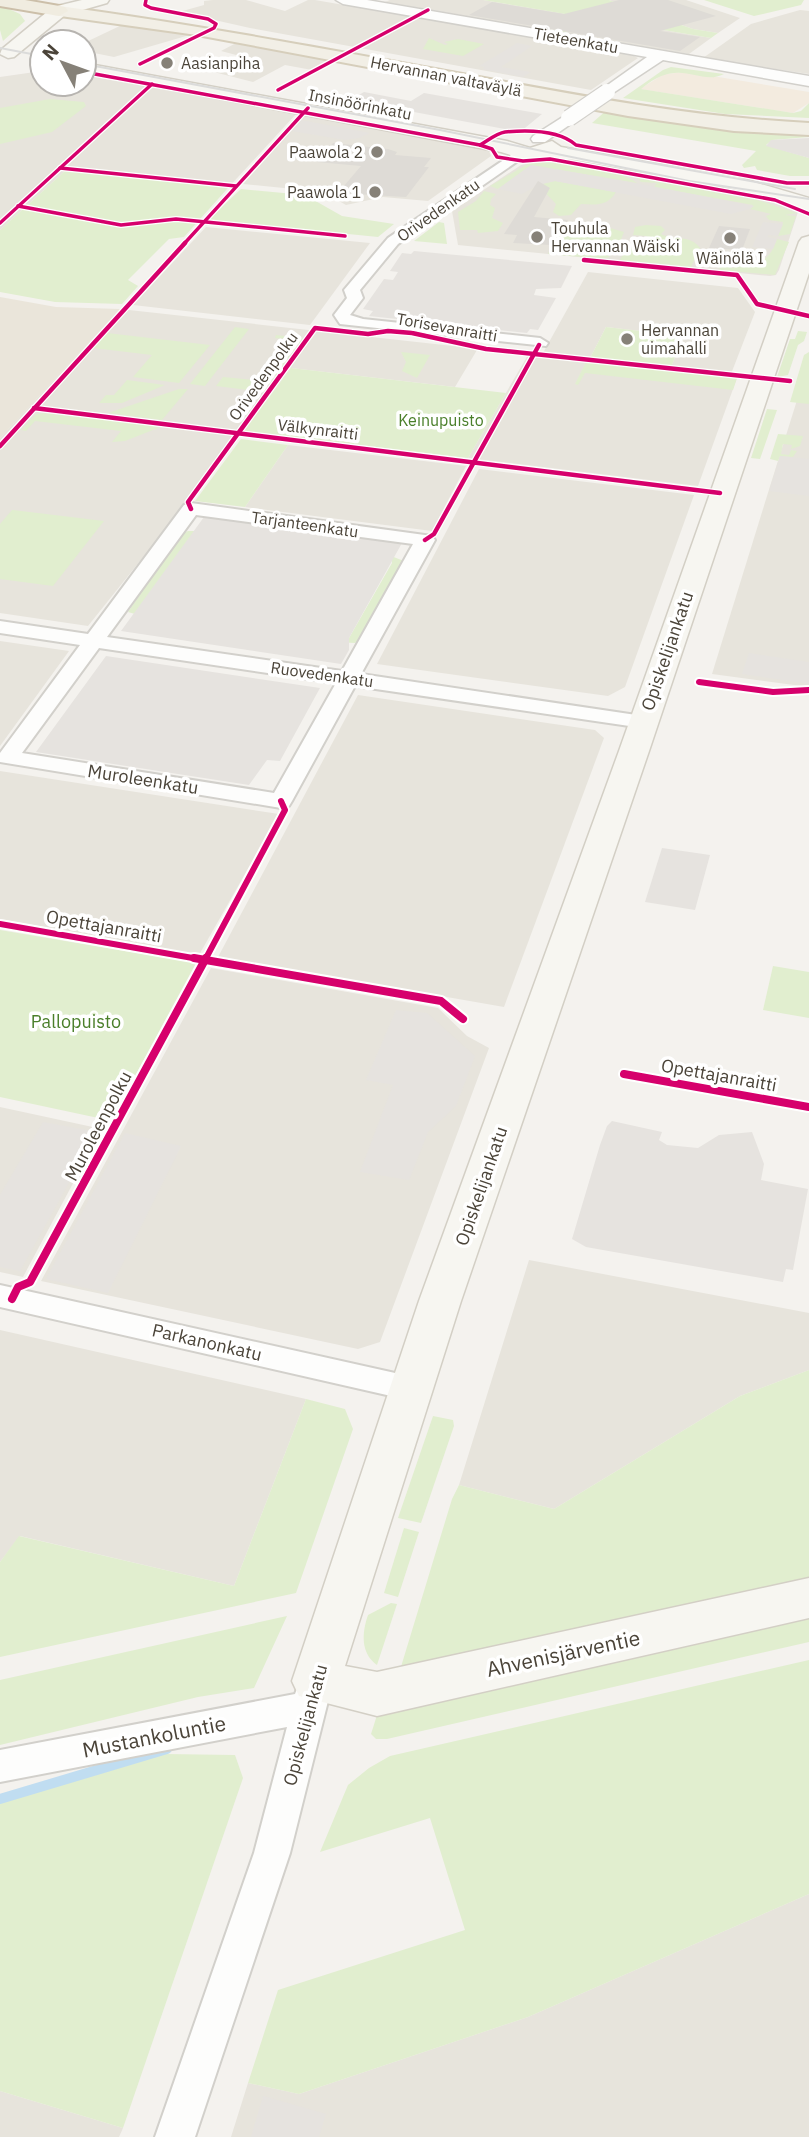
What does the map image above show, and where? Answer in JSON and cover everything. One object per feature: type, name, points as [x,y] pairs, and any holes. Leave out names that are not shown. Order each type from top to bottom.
[{"type":"highway","name":"Hervannan valtaväylä","points":[[0,2],[62,5]]},
{"type":"main road","points":[[13,51],[62,5],[101,0]]},
{"type":"main road","points":[[0,2],[19,10],[32,21],[13,51]]},
{"type":"main road","name":"Hervannan valtaväylä","points":[[62,5],[684,111],[809,121]]},
{"type":"main road","name":"Hervannan valtaväylä","points":[[62,5],[489,83],[573,101],[743,129],[809,131]]},
{"type":"main road","name":"Insinöörinkatu","points":[[98,61],[530,146]]},
{"type":"main road","name":"Insinöörinkatu","points":[[98,70],[752,186],[807,200]]},
{"type":"main road","name":"Opiskelijankatu","points":[[312,1695],[440,1301],[809,242]]},
{"type":"main road","name":"Ahvenisjärventie","points":[[312,1695],[377,1694],[809,1598]]},
{"type":"street","name":"Tieteenkatu","points":[[343,0],[372,2],[809,81]]},
{"type":"street","name":"Orivedenkatu","points":[[540,343],[363,324],[346,321],[342,315],[355,298],[352,290],[393,241],[659,56]]},
{"type":"street","name":"Tarjanteenkatu","points":[[94,641],[191,509],[425,540],[349,678]]},
{"type":"street","name":"Ruovedenkatu","points":[[0,627],[643,722]]},
{"type":"street","name":"Muroleenkatu","points":[[94,641],[8,757],[281,801],[349,678]]},
{"type":"street","name":"Parkanonkatu","points":[[0,1296],[413,1389]]},
{"type":"street","name":"Mustankoluntie","points":[[0,1766],[267,1714],[312,1695]]},
{"type":"street","name":"Opiskelijankatu","points":[[174,2137],[272,1853],[312,1695]]},
{"type":"shaded area","points":[[213,0],[246,0],[285,11],[308,0],[315,0],[638,58],[591,90],[250,28],[179,12]]},
{"type":"shaded area","points":[[483,0],[711,38],[689,54],[385,2]]},
{"type":"shaded area","points":[[609,0],[686,0],[740,18],[718,33],[693,29]]},
{"type":"shaded area","points":[[800,10],[809,11],[809,74],[703,58],[751,24]]},
{"type":"shaded area","points":[[126,23],[193,34],[114,57],[98,54],[98,36]]},
{"type":"shaded area","points":[[238,42],[333,59],[312,70],[285,65],[253,82],[206,70],[240,56],[221,51]]},
{"type":"shaded area","points":[[517,43],[532,46],[501,67],[531,72],[523,77],[482,69],[485,67],[479,66]]},
{"type":"shaded area","points":[[688,72],[809,92],[809,103],[793,113],[640,89],[664,74]]},
{"type":"shaded area","points":[[28,73],[28,98],[98,98],[98,77],[297,113],[227,189],[66,170],[0,230],[0,77]]},
{"type":"shaded area","points":[[364,92],[411,101],[424,93],[542,114],[520,132],[350,100]]},
{"type":"shaded area","points":[[305,114],[475,146],[489,151],[491,156],[428,201],[383,197],[346,205],[323,192],[243,184]]},
{"type":"shaded area","points":[[301,120],[370,133],[345,140],[292,131]]},
{"type":"shaded area","points":[[809,138],[809,158],[766,146],[771,140]]},
{"type":"shaded area","points":[[547,160],[792,208],[798,212],[779,270],[776,275],[770,276],[458,245],[452,211],[521,165]]},
{"type":"shaded area","points":[[531,165],[754,206],[731,214],[555,181],[538,185],[522,194],[498,189]]},
{"type":"shaded area","points":[[763,222],[783,224],[778,236],[767,237],[777,239],[773,249],[752,247]]},
{"type":"shaded area","points":[[206,227],[370,243],[310,325],[133,305]]},
{"type":"shaded area","points":[[414,251],[572,266],[561,288],[536,289],[534,295],[556,298],[538,330],[530,329],[527,333],[369,316],[373,311],[363,309],[384,279],[393,280],[398,272],[390,271],[402,253],[411,254]]},
{"type":"shaded area","points":[[588,272],[738,288],[755,312],[731,374],[671,367],[684,336],[606,327],[590,358],[543,353]]},
{"type":"shaded area","points":[[0,297],[56,307],[120,309],[0,438]]},
{"type":"shaded area","points":[[120,309],[477,350],[455,387],[291,368],[88,626],[0,613],[0,438]]},
{"type":"shaded area","points":[[528,355],[737,378],[698,486],[468,458]]},
{"type":"shaded area","points":[[809,362],[809,687],[712,674],[767,496]]},
{"type":"shaded area","points":[[288,445],[466,466],[432,531],[245,507]]},
{"type":"shaded area","points":[[780,456],[809,459],[809,496],[769,491]]},
{"type":"shaded area","points":[[479,469],[694,495],[625,687],[608,696],[377,664]]},
{"type":"shaded area","points":[[204,517],[402,543],[349,638],[349,650],[341,664],[121,631]]},
{"type":"shaded area","points":[[0,641],[69,651],[0,746]]},
{"type":"shaded area","points":[[749,653],[809,662],[809,684],[742,674]]},
{"type":"shaded area","points":[[106,656],[320,688],[280,761],[267,760],[249,785],[36,752]]},
{"type":"shaded area","points":[[358,695],[595,730],[604,738],[504,1007],[218,957]]},
{"type":"shaded area","points":[[0,771],[279,814],[199,955],[0,919]]},
{"type":"shaded area","points":[[662,848],[710,855],[695,910],[645,902]]},
{"type":"shaded area","points":[[211,968],[438,1008],[467,1036],[489,1048],[380,1342],[358,1349],[41,1281]]},
{"type":"shaded area","points":[[396,1010],[427,1013],[475,1056],[456,1106],[428,1132],[409,1180],[360,1172],[393,1085],[366,1080]]},
{"type":"shaded area","points":[[0,1107],[102,1129],[23,1277],[0,1272]]},
{"type":"shaded area","points":[[612,1121],[662,1132],[659,1140],[667,1145],[698,1148],[719,1135],[752,1132],[764,1164],[761,1180],[808,1189],[793,1270],[786,1269],[783,1282],[586,1247],[572,1239],[600,1145],[607,1126]]},
{"type":"shaded area","points":[[43,1122],[97,1132],[20,1271],[0,1267],[0,1195]]},
{"type":"shaded area","points":[[125,1133],[181,1146],[108,1293],[46,1279]]},
{"type":"shaded area","points":[[529,1260],[809,1313],[809,1370],[740,1396],[554,1509],[459,1485]]},
{"type":"shaded area","points":[[0,1330],[306,1399],[234,1586],[20,1536],[0,1562]]},
{"type":"shaded area","points":[[809,1894],[809,2137],[231,2137],[248,2083],[299,2094],[528,2017]]},
{"type":"shaded area","points":[[0,2091],[123,2128],[119,2137],[0,2137]]},
{"type":"shaded area","points":[[263,2096],[326,2114],[319,2137],[251,2137]]},
{"type":"green space","points":[[483,0],[609,0],[693,29],[718,33],[711,38],[592,18],[565,32],[554,30],[577,16]]},
{"type":"green space","points":[[704,0],[804,0],[801,5],[754,16]]},
{"type":"green space","points":[[0,5],[20,14],[25,21],[3,41],[0,30]]},
{"type":"green space","points":[[429,38],[445,45],[448,44],[444,42],[458,39],[484,44],[463,56],[423,49]]},
{"type":"green space","points":[[671,67],[724,74],[706,77],[667,74],[641,89],[793,113],[801,111],[809,103],[809,118],[725,114],[623,98]]},
{"type":"green space","points":[[50,99],[84,102],[86,106],[52,132],[0,144],[0,108]]},
{"type":"green space","points":[[608,109],[809,137],[772,140],[766,145],[809,158],[809,176],[790,176],[757,170],[755,166],[744,168],[742,165],[756,151],[592,123]]},
{"type":"green space","points":[[531,162],[603,170],[637,183],[531,165],[498,189],[490,186]]},
{"type":"green space","points":[[66,170],[227,189],[184,237],[169,239],[128,280],[138,286],[122,304],[55,302],[0,292],[0,230]]},
{"type":"green space","points":[[638,178],[761,201],[797,213],[785,215],[796,216],[790,234],[778,236],[783,222],[769,220],[766,216],[771,214],[750,209],[753,205],[654,187],[657,183],[641,182]]},
{"type":"green space","points":[[555,181],[616,192],[605,202],[581,204],[571,215],[559,216],[553,212],[556,204],[538,185]]},
{"type":"green space","points":[[241,189],[305,195],[342,216],[394,224],[378,237],[208,220]]},
{"type":"green space","points":[[484,191],[496,194],[490,205],[495,208],[492,218],[503,223],[498,231],[478,233],[477,230],[460,230],[458,212],[476,201]]},
{"type":"green space","points":[[439,222],[444,223],[447,244],[414,241]]},
{"type":"green space","points":[[578,223],[624,232],[616,252],[602,259],[548,254],[557,233],[561,232],[565,225]]},
{"type":"green space","points":[[661,226],[665,230],[661,234],[687,239],[696,244],[700,248],[691,267],[620,260],[629,243],[644,244],[647,236],[633,235],[635,227]]},
{"type":"green space","points":[[777,239],[789,242],[775,275],[720,270],[719,267],[723,264],[733,268],[737,266],[733,264],[740,261],[763,259],[773,249]]},
{"type":"green space","points":[[235,327],[249,329],[205,386],[190,384]]},
{"type":"green space","points":[[606,327],[684,336],[671,367],[590,358]]},
{"type":"green space","points":[[798,331],[807,332],[804,341],[798,345],[788,375],[777,377],[790,339],[795,339]]},
{"type":"green space","points":[[107,333],[210,345],[179,383],[133,377],[152,355],[93,348]]},
{"type":"green space","points":[[276,335],[303,338],[263,392],[216,386],[223,377],[254,380],[285,339],[275,338]]},
{"type":"green space","points":[[401,352],[430,355],[417,378],[402,371],[406,362]]},
{"type":"green space","points":[[809,352],[809,404],[790,402],[804,355]]},
{"type":"green space","points":[[586,362],[737,378],[733,390],[585,373],[578,385],[575,384]]},
{"type":"green space","name":"Keinupuisto","points":[[291,368],[506,393],[468,458],[244,431]]},
{"type":"green space","points":[[127,380],[165,385],[122,403],[99,403],[106,395],[114,395]]},
{"type":"green space","points":[[179,389],[188,389],[162,420],[108,413]]},
{"type":"green space","points":[[767,409],[777,410],[760,459],[751,458]]},
{"type":"green space","points":[[36,414],[158,428],[125,441],[112,442],[121,431],[35,421],[26,431],[21,430]]},
{"type":"green space","points":[[778,434],[803,436],[800,446],[791,449],[792,445],[783,444],[781,454],[789,455],[791,450],[797,451],[793,457],[780,456],[778,461],[770,459]]},
{"type":"green space","points":[[241,439],[288,445],[245,507],[195,501]]},
{"type":"green space","points":[[12,510],[104,521],[53,586],[0,579],[0,524]]},
{"type":"green space","points":[[195,531],[135,614],[128,612],[181,534]]},
{"type":"green space","points":[[391,556],[404,561],[359,640],[355,643],[336,642],[349,638],[392,563]]},
{"type":"green space","name":"Pallopuisto","points":[[0,930],[196,963],[116,1111],[103,1119],[0,1097]]},
{"type":"green space","points":[[773,966],[809,972],[809,1018],[763,1010]]},
{"type":"green space","points":[[809,1370],[809,1577],[400,1670],[452,1499],[459,1485],[554,1509],[740,1396]]},
{"type":"green space","points":[[306,1399],[345,1409],[353,1429],[296,1593],[0,1657],[0,1562],[19,1536],[234,1586]]},
{"type":"green space","points":[[433,1416],[453,1420],[454,1426],[421,1523],[398,1518]]},
{"type":"green space","points":[[404,1528],[419,1532],[398,1597],[384,1593]]},
{"type":"green space","points":[[391,1603],[397,1604],[377,1665],[365,1648],[366,1622],[368,1615]]},
{"type":"green space","points":[[809,1614],[809,1642],[387,1739],[376,1739],[371,1734],[378,1712]]},
{"type":"green space","points":[[287,1616],[254,1688],[198,1697],[0,1745],[0,1680]]},
{"type":"green space","points":[[809,1660],[809,1894],[528,2017],[299,2094],[248,2083],[278,1990],[465,1930],[430,1818],[320,1852],[348,1785],[369,1768],[390,1756]]},
{"type":"green space","points":[[165,1754],[235,1755],[243,1778],[123,2128],[0,2091],[0,1800]]},
{"type":"building","points":[[619,0],[668,0],[716,16],[660,31],[700,37],[680,51],[469,15],[492,2],[564,14]]},
{"type":"building","points":[[333,143],[388,149],[397,152],[395,155],[431,158],[424,167],[429,167],[406,197],[338,193],[361,166],[317,162]]},
{"type":"building","points":[[538,181],[550,188],[534,217],[568,220],[551,245],[513,243],[517,235],[504,234]]},
{"type":"building","points":[[719,226],[750,229],[742,250],[709,248]]},
{"type":"waterway","points":[[0,1799],[167,1749]]},
{"type":"tram line","points":[[0,48],[28,53]]},
{"type":"tram line","points":[[98,67],[440,130],[689,181],[809,199]]},
{"type":"tram line","points":[[568,148],[795,189]]},
{"type":"cycle path","points":[[140,64],[214,28],[216,24],[208,19],[151,8],[145,5],[146,0]]},
{"type":"cycle path","points":[[278,90],[428,10]]},
{"type":"cycle path","points":[[98,75],[480,145],[492,149],[497,157],[523,161],[550,159],[775,200],[809,214]]},
{"type":"cycle path","points":[[0,223],[152,84]]},
{"type":"cycle path","points":[[0,446],[308,108]]},
{"type":"cycle path","points":[[480,145],[503,132],[533,131],[566,136],[576,145],[787,183],[809,183]]},
{"type":"cycle path","points":[[60,168],[236,186]]},
{"type":"cycle path","points":[[18,206],[121,225],[176,219],[345,236]]},
{"type":"cycle path","points":[[584,260],[737,275],[757,304],[809,316]]},
{"type":"cycle path","name":"Torisevanraitti","points":[[191,509],[188,502],[315,328],[368,334],[388,331],[412,333],[486,349],[790,381]]},
{"type":"cycle path","points":[[425,540],[434,534],[539,345]]},
{"type":"cycle path","name":"Orivedenpolku","points":[[34,408],[720,493]]},
{"type":"cycle path","points":[[699,682],[773,692],[809,690]]},
{"type":"cycle path","name":"Muroleenpolku","points":[[12,1299],[18,1287],[30,1282],[116,1127],[285,810],[281,801]]},
{"type":"cycle path","name":"Opettajanraitti","points":[[0,924],[441,1001],[463,1019]]},
{"type":"cycle path","name":"Opettajanraitti","points":[[624,1074],[809,1107]]},
{"type":"place","name":"Aasianpiha","points":[[167,63]]},
{"type":"place","name":"Paawola 2","points":[[377,152]]},
{"type":"place","name":"Paawola 1","points":[[375,192]]},
{"type":"place","name":"Touhula Hervannan Wäiski","points":[[537,237]]},
{"type":"place","name":"Wäinölä I","points":[[730,238]]},
{"type":"place","name":"Hervannan uimahalli","points":[[627,339]]}]
